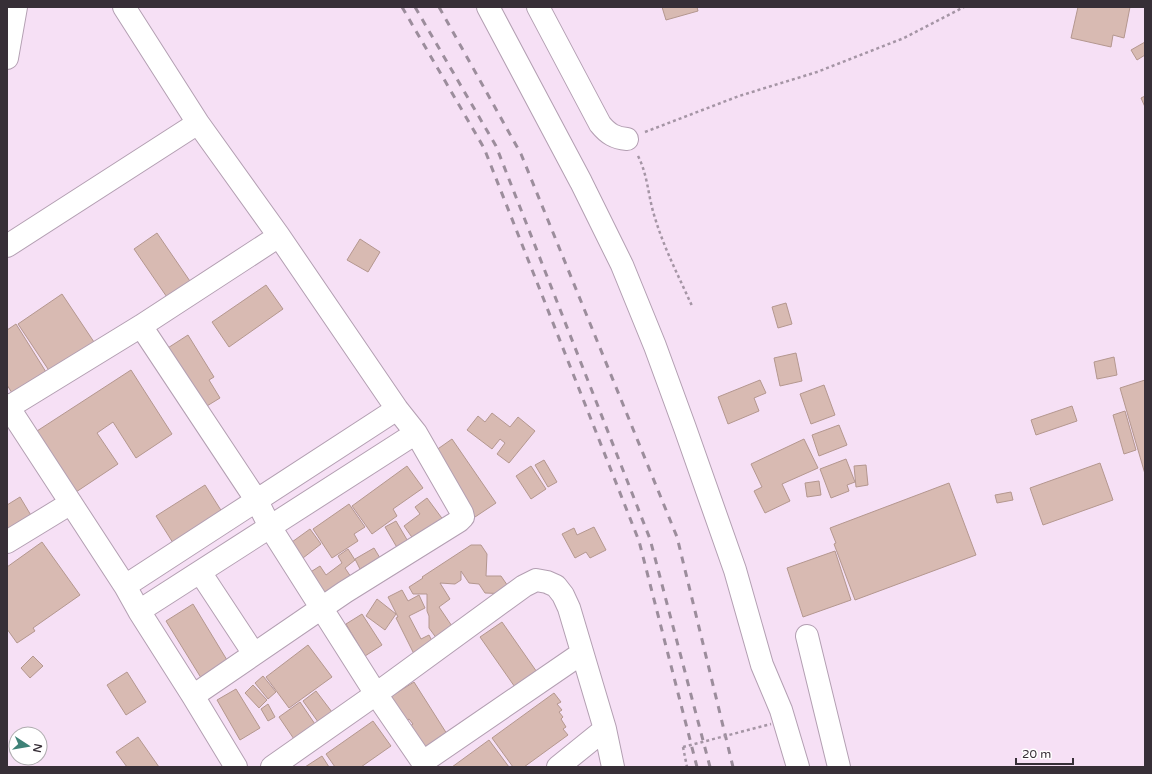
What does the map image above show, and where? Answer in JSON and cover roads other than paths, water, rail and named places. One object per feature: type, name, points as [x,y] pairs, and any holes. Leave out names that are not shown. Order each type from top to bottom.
[{"type":"street","points":[[7,58],[16,7]]},
{"type":"street","points":[[124,7],[198,123],[279,236],[397,409],[416,434],[456,501],[463,517],[345,592],[193,696]]},
{"type":"street","points":[[488,7],[581,182],[622,265],[655,346],[688,435],[735,570],[762,665],[780,710],[798,767]]},
{"type":"street","points":[[538,7],[600,124],[611,135],[627,139]]},
{"type":"street","points":[[7,246],[198,123]]},
{"type":"street","points":[[236,767],[125,586],[8,406],[141,326],[279,236]]},
{"type":"street","points":[[141,326],[257,501],[270,527],[376,694],[425,764],[582,653]]},
{"type":"street","points":[[125,586],[397,409]]},
{"type":"street","points":[[139,611],[416,434]]},
{"type":"street","points":[[7,542],[71,503]]},
{"type":"street","points":[[200,572],[254,654]]},
{"type":"street","points":[[272,767],[376,694],[524,586],[536,580],[547,582],[556,586],[563,595],[569,608],[605,729],[613,767]]},
{"type":"street","points":[[807,636],[839,767]]},
{"type":"street","points":[[558,767],[605,729]]},
{"type":"railway","points":[[402,7],[484,148],[639,541],[697,767]]},
{"type":"railway","points":[[415,7],[496,146],[650,539],[710,767]]},
{"type":"railway","points":[[439,7],[521,154],[677,537],[733,767]]}]
